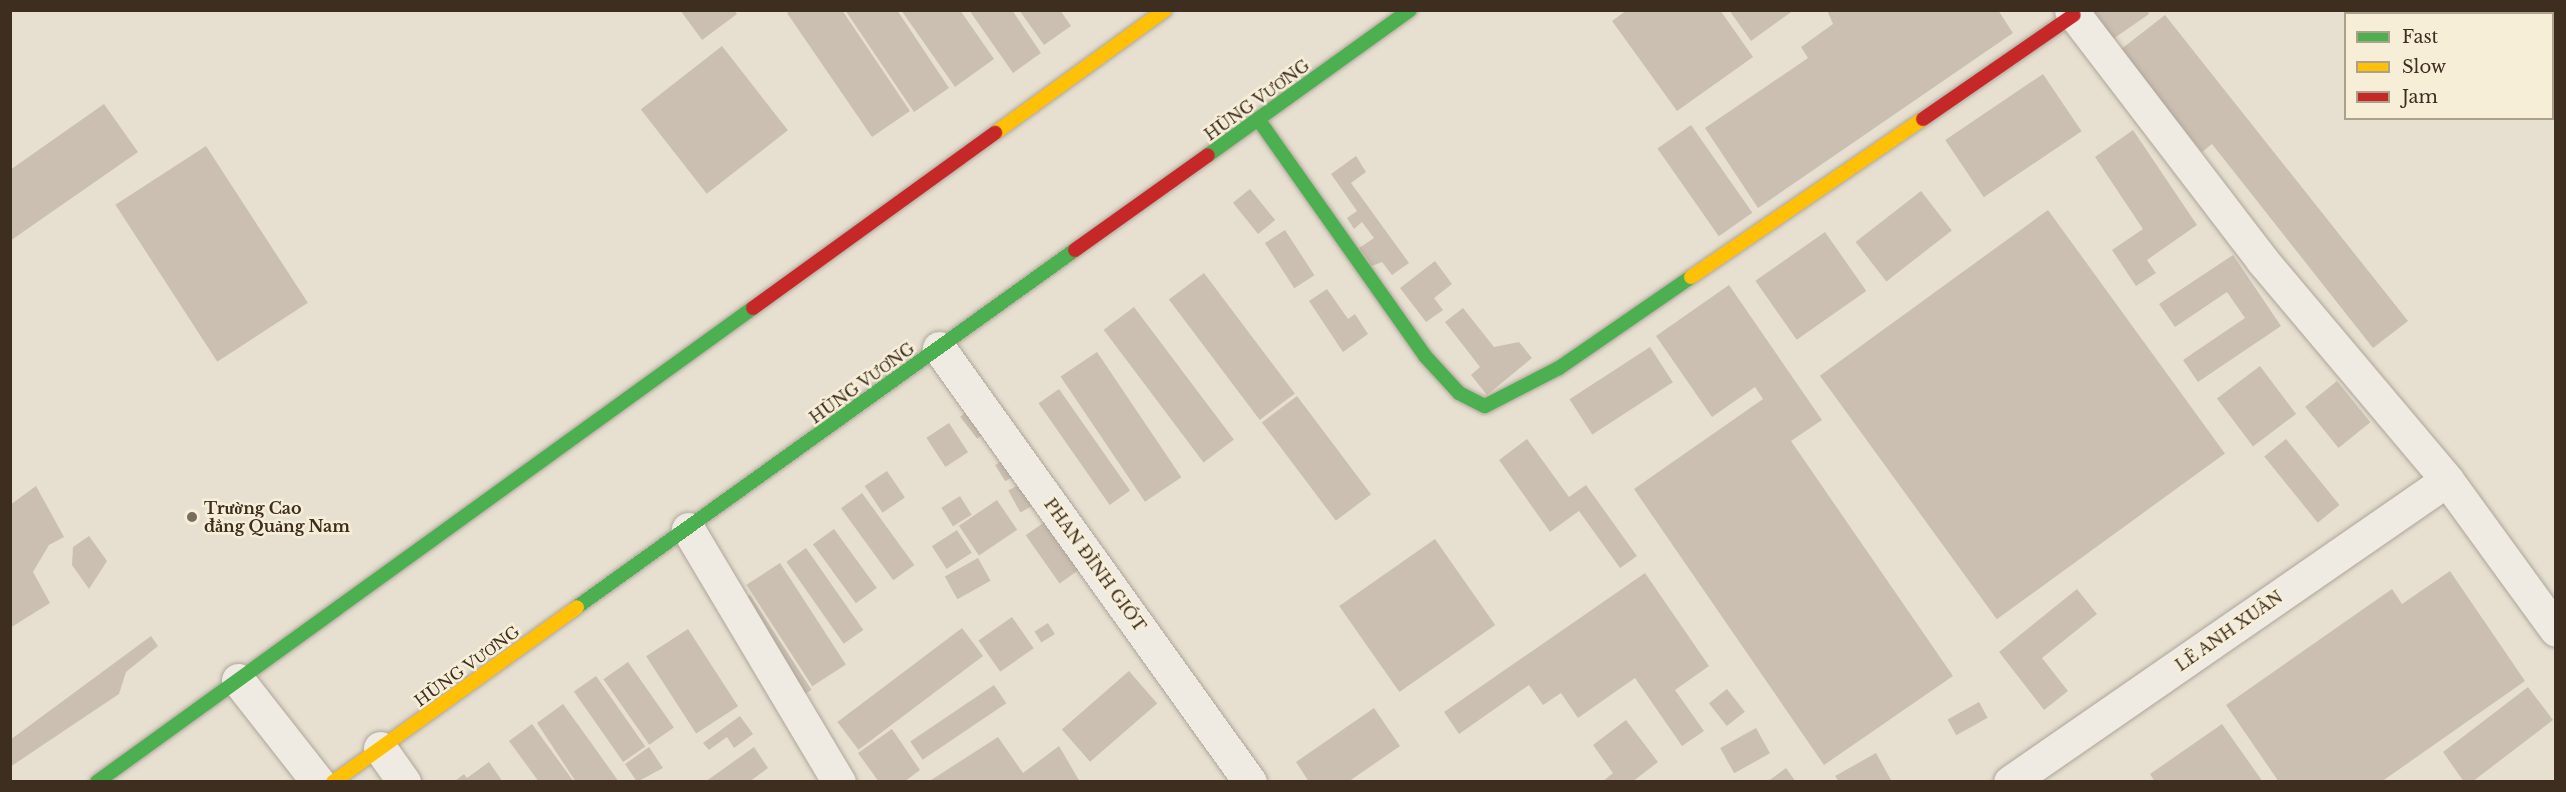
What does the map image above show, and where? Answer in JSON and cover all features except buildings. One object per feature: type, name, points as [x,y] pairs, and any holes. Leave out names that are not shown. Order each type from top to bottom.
[{"type":"main road","points":[[97,782],[1165,10]]},
{"type":"main road","name":"HÙNG VƯƠNG","points":[[333,782],[1410,10]]},
{"type":"main road","points":[[1258,119],[1425,356],[1459,393],[1485,406],[1559,368],[2072,13]]},
{"type":"street","points":[[2072,13],[2262,260],[2448,480],[2556,630]]},
{"type":"street","name":"PHAN ĐÌNH GIÓT","points":[[939,348],[1250,782]]},
{"type":"street","name":"LÊ ANH XUÂN","points":[[2010,782],[2448,480]]},
{"type":"street","points":[[688,529],[839,782]]},
{"type":"street","points":[[238,680],[318,782]]},
{"type":"street","points":[[380,748],[404,782]]},
{"type":"traffic: fast","points":[[1208,155],[1410,10]]},
{"type":"traffic: fast","points":[[1258,119],[1425,356],[1459,393],[1485,406],[1559,368],[1691,277]]},
{"type":"traffic: fast","points":[[577,607],[1075,250]]},
{"type":"traffic: fast","points":[[97,782],[753,308]]},
{"type":"traffic: slow","points":[[995,133],[1165,10]]},
{"type":"traffic: slow","points":[[1691,277],[1923,119]]},
{"type":"traffic: slow","points":[[333,782],[577,607]]},
{"type":"traffic: jam","points":[[1923,119],[2074,15]]},
{"type":"traffic: jam","points":[[753,308],[995,133]]},
{"type":"traffic: jam","points":[[1075,250],[1208,155]]},
{"type":"place","name":"Trường Cao đẳng Quảng Nam","points":[[192,517]]}]
